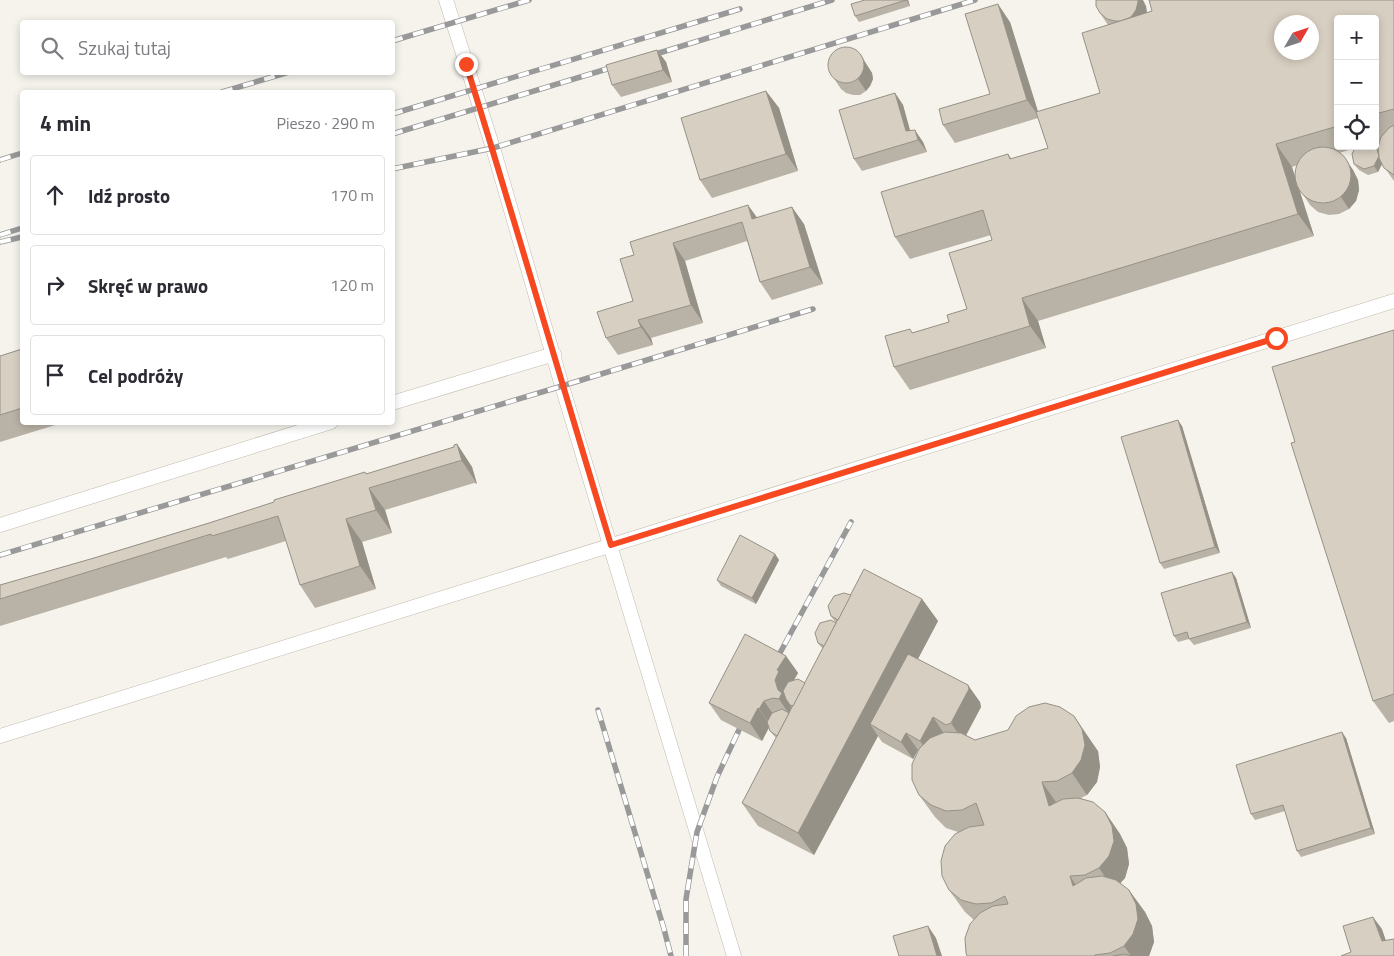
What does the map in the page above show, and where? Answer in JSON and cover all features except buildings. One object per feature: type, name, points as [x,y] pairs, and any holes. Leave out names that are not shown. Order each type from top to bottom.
[{"type":"lane","points":[[446,0],[493,148],[734,956]]},
{"type":"lane","points":[[0,736],[1394,301]]},
{"type":"lane","points":[[395,402],[554,354]]},
{"type":"lane","points":[[0,524],[321,425]]},
{"type":"railway","points":[[395,40],[529,0]]},
{"type":"railway","points":[[646,57],[832,0]]},
{"type":"railway","points":[[395,168],[493,148],[975,0]]},
{"type":"railway","points":[[395,113],[740,9]]},
{"type":"railway","points":[[395,133],[620,65]]},
{"type":"railway","points":[[229,90],[279,75]]},
{"type":"railway","points":[[0,160],[20,154]]},
{"type":"railway","points":[[0,235],[20,229]]},
{"type":"railway","points":[[0,242],[20,237]]},
{"type":"railway","points":[[0,555],[813,309]]},
{"type":"railway","points":[[774,664],[851,522]]},
{"type":"railway","points":[[598,710],[671,956]]},
{"type":"railway","points":[[686,956],[686,899],[697,832],[717,777],[745,717]]},
{"type":"route","points":[[466,64],[493,148],[562,386],[611,545],[1276,338]]}]
